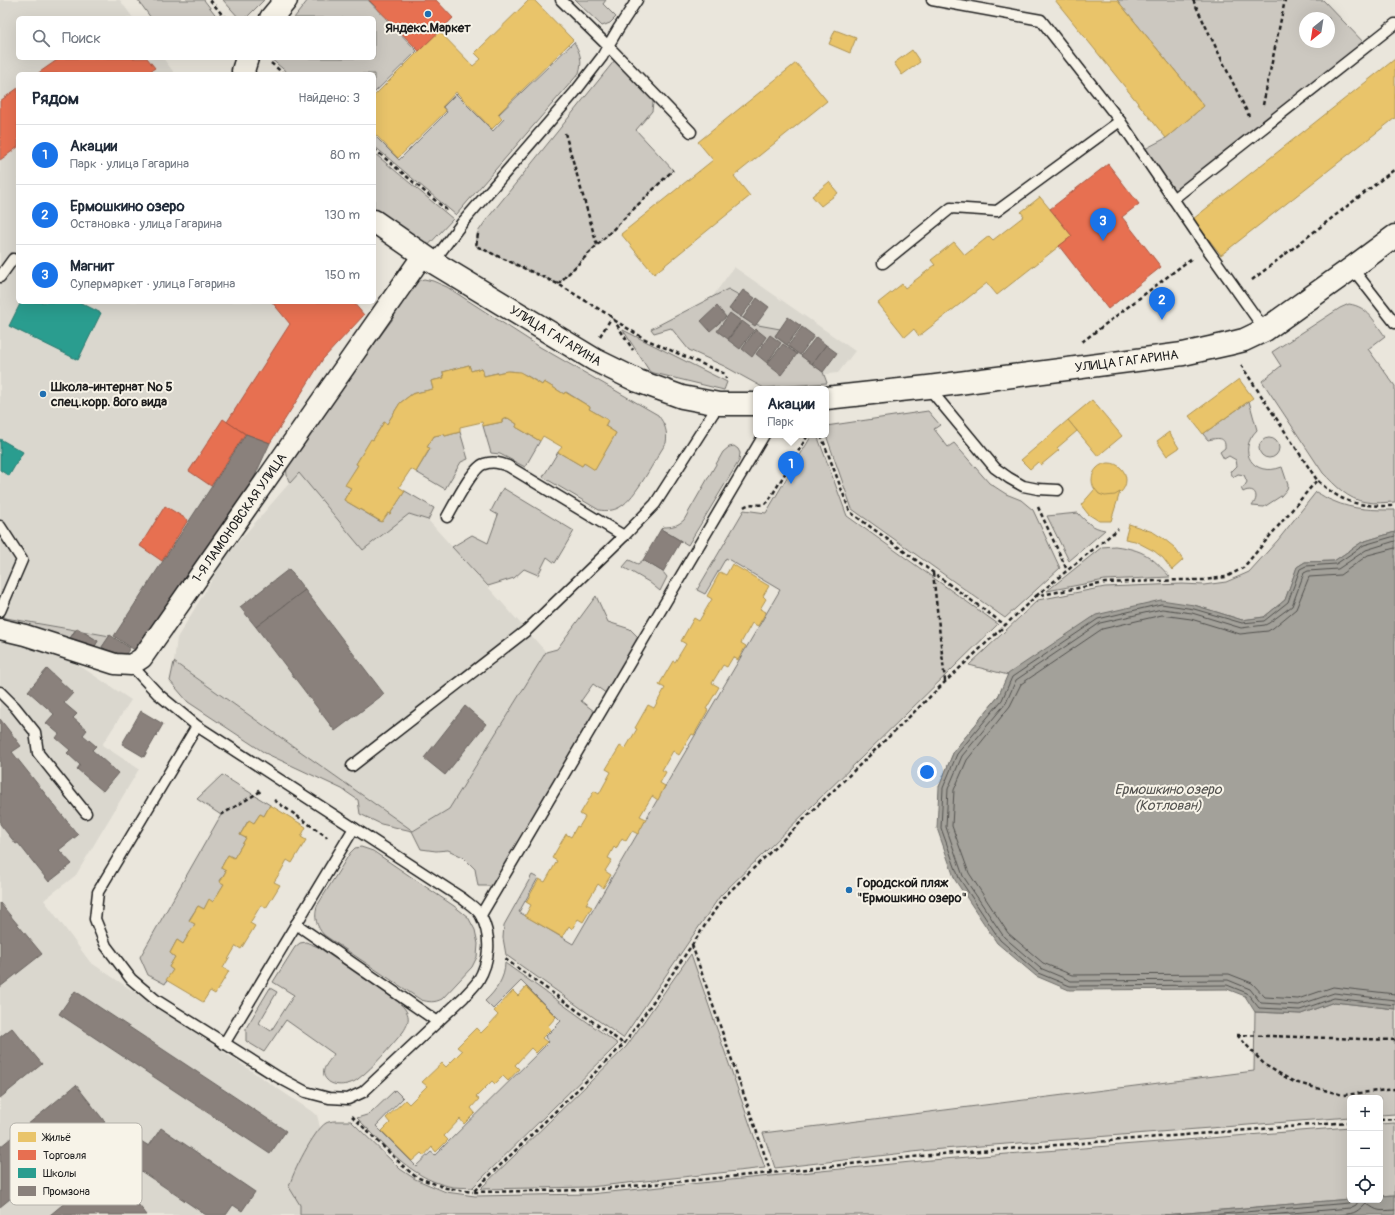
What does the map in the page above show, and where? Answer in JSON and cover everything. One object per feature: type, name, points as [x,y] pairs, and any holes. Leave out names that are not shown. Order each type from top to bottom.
[{"type":"street","points":[[273,16],[286,0]]},
{"type":"street","points":[[243,72],[246,60]]},
{"type":"street","name":"УЛИЦА ГАГАРИНА","points":[[376,222],[428,258],[595,360],[638,380],[682,397],[719,404],[753,404]]},
{"type":"street","name":"УЛИЦА ГАГАРИНА","points":[[829,398],[928,387],[1183,354],[1244,340],[1265,330],[1395,236]]},
{"type":"street","name":"1-Я ЛАМОНОВСКАЯ УЛИЦА","points":[[131,665],[142,658],[428,258]]},
{"type":"street","points":[[0,629],[25,635],[115,664],[131,665]]},
{"type":"lane","points":[[561,0],[608,46],[691,132]]},
{"type":"lane","points":[[428,258],[462,223],[575,92],[608,46],[638,0]]},
{"type":"lane","points":[[932,0],[1041,20],[1120,122],[1265,330]]},
{"type":"lane","points":[[1173,199],[1395,24]]},
{"type":"lane","points":[[883,263],[951,208],[997,211],[1120,122]]},
{"type":"lane","points":[[0,277],[13,259]]},
{"type":"lane","points":[[1352,268],[1395,324]]},
{"type":"lane","points":[[928,387],[995,468],[1023,486],[1038,489],[1058,490]]},
{"type":"lane","points":[[352,766],[527,630],[624,536],[655,504],[719,404]]},
{"type":"lane","points":[[481,915],[762,438]]},
{"type":"lane","points":[[447,516],[475,471],[483,464],[495,462],[508,466],[624,536]]},
{"type":"lane","points":[[0,526],[22,560],[0,611]]},
{"type":"lane","points":[[131,665],[158,694],[197,726],[463,899],[481,915],[489,949],[485,966],[477,982],[464,997],[363,1092],[348,1099],[330,1098],[306,1092],[224,1044],[156,1000],[131,979],[106,946],[95,919],[98,892],[197,726]]},
{"type":"lane","points":[[0,692],[15,707],[35,732],[38,753],[86,813]]},
{"type":"lane","points":[[224,1044],[354,828]]},
{"type":"lane","points":[[296,924],[438,1022]]},
{"type":"path","points":[[210,0],[223,16]]},
{"type":"path","points":[[1193,0],[1257,133]]},
{"type":"path","points":[[1257,133],[1285,0]]},
{"type":"path","points":[[269,62],[282,72]]},
{"type":"path","points":[[563,126],[597,246]]},
{"type":"path","points":[[376,152],[462,223]]},
{"type":"path","points":[[1238,291],[1395,169]]},
{"type":"path","points":[[558,284],[673,170]]},
{"type":"path","points":[[478,232],[476,246],[558,284],[612,317],[633,351]]},
{"type":"path","points":[[1079,344],[1206,247]]},
{"type":"path","points":[[614,320],[645,339],[725,374],[727,382]]},
{"type":"path","points":[[1228,344],[1317,480],[1340,498],[1354,504],[1367,506],[1395,506]]},
{"type":"path","points":[[740,510],[748,504],[762,505],[768,502],[806,438]]},
{"type":"path","points":[[822,438],[850,512],[1005,624]]},
{"type":"path","points":[[1036,596],[1105,583],[1204,580],[1226,577],[1242,568],[1317,480]]},
{"type":"path","points":[[1028,487],[1067,570]]},
{"type":"path","points":[[473,1192],[624,1044],[723,898],[1005,624],[1036,596],[1118,529]]},
{"type":"path","points":[[933,572],[945,682]]},
{"type":"path","points":[[255,787],[267,796]]},
{"type":"path","points":[[221,815],[261,791]]},
{"type":"path","points":[[274,800],[326,836],[335,859]]},
{"type":"path","points":[[692,945],[771,1173]]},
{"type":"path","points":[[502,962],[502,957],[624,1044]]},
{"type":"path","points":[[1395,1040],[1237,1035],[1265,1065],[1294,1082],[1342,1095],[1395,1090]]},
{"type":"path","points":[[356,1113],[350,1115],[403,1166],[416,1176],[446,1188],[473,1192],[590,1190],[771,1173],[930,1155],[1347,1122]]},
{"type":"path","points":[[1383,1120],[1395,1118]]},
{"type":"shaded area","points":[[0,0],[120,0],[132,16],[16,16],[16,60],[164,60],[174,72],[16,72],[16,304],[355,304],[364,315],[323,359],[270,443],[253,480],[133,649],[114,636],[0,617]]},
{"type":"shaded area","points":[[138,0],[204,0],[216,16],[150,16]]},
{"type":"shaded area","points":[[223,0],[264,0],[248,16],[237,16]]},
{"type":"shaded area","points":[[308,0],[368,0],[417,51],[376,91],[376,72],[287,72],[272,60],[376,60],[376,16],[296,16]]},
{"type":"shaded area","points":[[575,0],[606,0],[603,4],[616,17],[610,23],[602,26]]},
{"type":"shaded area","points":[[1117,0],[1323,0],[1334,12],[1299,12],[1299,48],[1335,48],[1335,13],[1367,46],[1173,199],[1141,151],[1166,138],[1204,106]]},
{"type":"shaded area","points":[[574,42],[580,57],[581,64],[579,73],[456,215],[376,148],[376,137],[399,160],[447,112],[443,107],[456,94],[493,131],[504,119],[499,114]]},
{"type":"shaded area","points":[[615,60],[654,95],[652,111],[636,130],[673,170],[558,284],[476,246],[478,232],[487,219]]},
{"type":"shaded area","points":[[376,155],[453,219],[423,251],[376,218]]},
{"type":"shaded area","points":[[734,267],[855,351],[838,373],[759,381],[687,332]]},
{"type":"shaded area","points":[[424,279],[447,287],[540,347],[658,415],[667,435],[666,443],[639,487],[626,502],[615,509],[607,511],[599,510],[543,477],[558,452],[582,466],[584,463],[595,469],[616,433],[605,426],[608,420],[589,409],[590,407],[566,392],[564,394],[544,382],[542,385],[526,375],[509,371],[484,376],[482,368],[471,371],[469,365],[443,372],[444,378],[431,381],[433,389],[412,394],[400,403],[387,424],[384,422],[373,440],[371,440],[356,464],[358,465],[346,485],[351,488],[344,500],[381,522],[388,513],[390,514],[405,491],[434,508],[428,520],[409,514],[363,550],[299,473],[290,483],[287,477],[287,471],[290,459],[392,320],[399,305],[417,281]]},
{"type":"shaded area","points":[[728,289],[739,295],[730,309],[741,317],[758,325],[780,329],[775,336],[823,372],[827,383],[789,386],[760,386],[724,366],[689,350],[671,328],[654,333],[651,329]]},
{"type":"shaded area","points":[[1349,304],[1362,308],[1385,336],[1368,349],[1395,386],[1395,502],[1369,503],[1359,501],[1337,487],[1323,473],[1262,381],[1281,366],[1272,352],[1340,308]]},
{"type":"shaded area","points":[[623,330],[727,382],[724,390],[650,372]]},
{"type":"shaded area","points":[[1249,401],[1257,430],[1251,438],[1248,446],[1248,454],[1256,466],[1263,469],[1282,467],[1288,485],[1287,489],[1281,496],[1264,507],[1252,506],[1256,498],[1255,492],[1247,490],[1243,492],[1241,488],[1244,487],[1247,482],[1244,475],[1238,474],[1233,477],[1230,471],[1237,466],[1236,460],[1229,456],[1224,459],[1220,452],[1225,448],[1224,441],[1218,438],[1208,440],[1203,434]]},
{"type":"shaded area","points":[[928,411],[940,425],[934,429],[948,447],[954,443],[989,483],[1006,494],[1021,500],[1033,510],[1060,568],[1005,618],[852,509],[827,438],[829,438],[829,426]]},
{"type":"shaded area","points":[[508,418],[517,424],[516,427],[540,441],[525,467],[500,454],[491,453],[483,426],[502,422],[502,420]]},
{"type":"shaded area","points":[[460,432],[468,459],[461,462],[445,489],[416,472],[430,449],[427,447],[434,436],[444,434],[445,436]]},
{"type":"shaded area","points":[[810,438],[818,438],[847,516],[998,624],[720,896],[623,1038],[506,955],[503,938],[504,925],[532,875],[538,878],[519,912],[573,944],[780,590],[726,558],[705,594],[697,590],[744,510],[766,513]]},
{"type":"shaded area","points":[[1269,438],[1276,441],[1279,448],[1276,455],[1269,458],[1262,455],[1259,448],[1262,441]]},
{"type":"shaded area","points":[[734,446],[740,453],[739,461],[688,545],[661,529],[663,527],[677,525],[684,520],[723,452],[729,447]]},
{"type":"shaded area","points":[[299,472],[363,550],[409,514],[428,520],[546,652],[449,809],[413,831],[174,662],[177,638],[227,555]]},
{"type":"shaded area","points":[[503,488],[574,531],[555,563],[547,557],[538,575],[524,569],[514,578],[488,586],[452,547],[472,535],[488,543],[498,515],[491,511]]},
{"type":"shaded area","points":[[1316,492],[1341,504],[1356,508],[1371,510],[1395,510],[1395,532],[1362,542],[1334,561],[1305,562],[1297,567],[1285,600],[1264,617],[1242,620],[1194,605],[1023,688],[939,787],[954,751],[998,697],[1008,675],[969,665],[1038,600],[1105,587],[1182,584],[1204,585],[1226,582],[1249,572],[1278,540]]},
{"type":"shaded area","points":[[1078,513],[1090,524],[1105,530],[1069,561],[1047,516]]},
{"type":"shaded area","points":[[1115,546],[1140,552],[1146,555],[1170,577],[1105,580],[1047,591],[1102,547]]},
{"type":"shaded area","points":[[629,560],[638,564],[643,560],[663,572],[667,577],[660,591],[649,582],[623,567]]},
{"type":"shaded area","points":[[596,596],[608,622],[630,629],[642,641],[610,696],[593,684],[581,701],[599,715],[496,888],[489,886],[478,886],[475,869],[463,857],[448,850],[436,851],[421,849],[412,831],[381,824],[360,814],[358,800],[342,789],[265,753],[188,702],[170,681],[174,662],[413,831],[449,809],[546,652],[557,649]]},
{"type":"shaded area","points":[[0,617],[75,630],[69,640],[90,654],[98,641],[82,631],[110,636],[102,647],[122,660],[115,664],[25,635],[0,629]]},
{"type":"shaded area","points":[[0,635],[29,644],[80,666],[131,700],[102,745],[139,769],[76,875],[44,900],[90,962],[317,1115],[341,1215],[0,1215]]},
{"type":"shaded area","points":[[222,775],[270,805],[264,816],[260,814],[254,823],[248,821],[240,835],[246,838],[234,858],[228,855],[221,868],[226,871],[220,881],[224,884],[213,902],[209,900],[204,909],[198,906],[189,920],[195,924],[183,944],[177,940],[170,953],[175,957],[169,967],[173,970],[165,984],[148,975],[140,957],[221,815],[197,799]]},
{"type":"shaded area","points":[[361,847],[373,851],[454,906],[468,917],[475,930],[478,944],[477,957],[472,967],[442,999],[432,1002],[421,1000],[324,935],[317,925],[317,906],[350,853],[355,848]]},
{"type":"shaded area","points":[[306,942],[318,947],[397,1001],[408,1015],[408,1023],[403,1032],[370,1069],[351,1083],[338,1085],[327,1080],[324,1070],[334,1054],[286,1020],[264,1052],[246,1041],[246,1028],[270,988],[277,992],[259,1023],[271,1031],[294,995],[273,982],[295,947],[300,943]]},
{"type":"shaded area","points":[[691,954],[765,1168],[590,1187],[480,1189],[626,1047]]},
{"type":"shaded area","points":[[505,963],[618,1044],[472,1188],[454,1187],[434,1182],[409,1167],[387,1149],[357,1118],[370,1114],[395,1090],[403,1098],[376,1126],[416,1166],[431,1152],[435,1155],[549,1042],[545,1037],[561,1021],[521,981],[493,1009],[485,1001],[493,993],[502,979]]},
{"type":"shaded area","points":[[1334,1002],[1395,1009],[1395,1114],[1383,1115],[1383,1095],[1347,1095],[1347,1117],[930,1150],[775,1168],[763,1133],[1254,1071],[1255,1012],[1301,1014]]},
{"type":"shaded area","points":[[351,1121],[400,1169],[415,1179],[446,1192],[475,1196],[590,1194],[931,1160],[1347,1127],[1347,1199],[1164,1215],[300,1215],[300,1205],[289,1187],[299,1163],[310,1143],[321,1127],[330,1122]]},
{"type":"shaded area","points":[[1395,1123],[1395,1195],[1383,1196],[1383,1124]]},
{"type":"water","name":"Ермошкино озеро (Котлован)","points":[[1395,532],[1395,1009],[1334,1002],[1301,1014],[1255,1012],[1245,996],[1227,989],[1069,990],[1036,976],[997,943],[955,880],[937,828],[939,787],[954,751],[998,697],[1008,674],[1096,615],[1161,600],[1194,605],[1242,620],[1264,617],[1285,600],[1297,567],[1305,562],[1334,561],[1362,542]]},
{"type":"water","points":[[1395,1195],[1395,1215],[1164,1215],[1347,1199],[1347,1203],[1383,1203],[1383,1196]]},
{"type":"building: Жильё","points":[[529,0],[534,0],[573,40],[498,114],[502,119],[492,129],[456,92],[442,107],[446,111],[398,158],[376,135],[376,94],[439,31],[473,66],[481,59],[475,53]]},
{"type":"building: Жильё","points":[[1055,0],[1117,0],[1204,106],[1166,138]]},
{"type":"building: Жильё","points":[[835,30],[856,38],[850,53],[829,44]]},
{"type":"building: Жильё","points":[[912,50],[920,62],[902,75],[894,63]]},
{"type":"building: Жильё","points":[[1395,59],[1395,118],[1221,255],[1193,219]]},
{"type":"building: Жильё","points":[[796,63],[827,101],[734,176],[750,196],[654,274],[621,234],[713,160],[698,142]]},
{"type":"building: Жильё","points":[[829,182],[838,193],[821,206],[812,196]]},
{"type":"building: Жильё","points":[[1040,197],[1072,236],[997,295],[987,283],[919,336],[914,329],[905,337],[878,303],[902,284],[905,288],[935,265],[931,260],[954,242],[965,255],[989,236],[993,240],[1024,216],[1021,212]]},
{"type":"building: Жильё","points":[[469,365],[471,371],[482,368],[484,376],[507,371],[520,372],[542,385],[544,382],[564,394],[565,392],[608,420],[605,426],[616,433],[595,470],[584,463],[582,466],[558,452],[562,447],[543,436],[540,441],[516,427],[517,424],[508,418],[502,420],[502,422],[483,426],[482,422],[460,427],[460,432],[445,436],[444,434],[434,436],[427,447],[430,448],[416,472],[411,469],[399,487],[405,491],[390,514],[388,513],[382,522],[344,500],[351,488],[345,485],[358,465],[356,464],[371,439],[373,440],[384,422],[387,424],[400,403],[412,394],[433,389],[431,381],[444,378],[443,372]]},
{"type":"building: Жильё","points":[[1239,379],[1253,398],[1203,434],[1189,416]]},
{"type":"building: Жильё","points":[[1092,400],[1122,436],[1098,456],[1068,420]]},
{"type":"building: Жильё","points":[[1068,420],[1077,431],[1057,448],[1059,450],[1041,465],[1038,462],[1030,469],[1021,460]]},
{"type":"building: Жильё","points":[[1169,432],[1179,448],[1167,456],[1157,441]]},
{"type":"building: Жильё","points":[[1106,463],[1112,463],[1121,468],[1125,474],[1125,486],[1121,492],[1112,497],[1106,497],[1097,492],[1092,483],[1092,477],[1097,468]]},
{"type":"building: Жильё","points":[[1095,489],[1099,494],[1105,496],[1115,495],[1120,492],[1111,521],[1099,521],[1088,514],[1081,505]]},
{"type":"building: Жильё","points":[[1129,524],[1153,532],[1164,539],[1174,547],[1183,560],[1172,570],[1163,558],[1154,551],[1135,541],[1125,539]]},
{"type":"building: Жильё","points":[[732,564],[769,586],[763,596],[766,599],[760,609],[766,612],[758,626],[752,623],[741,643],[746,646],[738,660],[733,657],[727,667],[723,665],[712,683],[719,687],[706,709],[708,710],[694,735],[692,734],[679,755],[673,751],[662,770],[666,772],[660,783],[665,786],[658,800],[652,796],[640,816],[646,819],[638,834],[632,831],[626,841],[622,838],[616,849],[614,847],[608,858],[612,860],[605,871],[611,875],[603,888],[598,884],[586,904],[592,907],[583,922],[578,919],[572,929],[569,926],[562,937],[525,916],[531,905],[526,902],[539,879],[545,882],[557,861],[552,858],[566,834],[571,837],[577,826],[579,827],[585,817],[580,814],[594,791],[599,794],[611,772],[606,769],[620,746],[625,749],[637,729],[635,728],[648,705],[654,708],[665,688],[659,685],[673,661],[675,662],[686,644],[681,641],[694,618],[699,621],[712,599],[707,596],[720,572],[726,575]]},
{"type":"building: Жильё","points":[[270,805],[306,827],[301,837],[306,840],[292,863],[287,860],[274,882],[280,885],[266,908],[261,905],[250,923],[255,926],[241,949],[236,946],[223,968],[229,971],[215,994],[210,991],[203,1002],[166,980],[173,970],[169,967],[175,957],[170,953],[177,940],[183,944],[195,924],[189,921],[198,906],[204,909],[209,899],[213,902],[224,884],[220,882],[226,871],[221,868],[228,855],[234,858],[246,838],[240,835],[249,820],[254,823],[260,814],[264,816]]},
{"type":"building: Жильё","points":[[526,987],[556,1017],[548,1026],[551,1029],[542,1038],[547,1042],[536,1053],[531,1048],[515,1065],[519,1069],[508,1081],[503,1076],[495,1084],[492,1081],[476,1097],[479,1099],[471,1108],[475,1113],[464,1124],[460,1119],[444,1136],[448,1140],[436,1152],[432,1147],[424,1156],[421,1153],[412,1161],[382,1131],[390,1123],[386,1118],[405,1100],[409,1104],[427,1086],[422,1082],[442,1063],[446,1067],[462,1051],[457,1047],[476,1028],[481,1033],[490,1024],[498,1015],[494,1011],[513,991],[518,996]]},
{"type":"building: Торговля","points":[[369,0],[436,0],[453,18],[419,51]]},
{"type":"building: Торговля","points":[[57,60],[149,60],[155,68],[149,72],[40,72]]},
{"type":"building: Торговля","points":[[16,89],[16,148],[0,160],[0,101]]},
{"type":"building: Торговля","points":[[1108,164],[1139,204],[1122,217],[1161,267],[1108,309],[1059,246],[1072,236],[1050,209]]},
{"type":"building: Торговля","points":[[274,304],[355,304],[364,315],[323,359],[270,443],[246,434],[227,422],[290,324]]},
{"type":"building: Торговля","points":[[223,419],[245,434],[211,486],[189,471]]},
{"type":"building: Торговля","points":[[165,506],[188,520],[162,561],[140,546]]},
{"type":"building: Школы","points":[[20,304],[83,304],[101,313],[78,360],[9,326]]},
{"type":"building: Школы","points":[[0,439],[23,452],[9,476],[0,470]]},
{"type":"building: Промзона","points":[[743,290],[755,298],[741,317],[729,309]]},
{"type":"building: Промзона","points":[[757,298],[769,307],[755,326],[743,318]]},
{"type":"building: Промзона","points":[[717,306],[726,317],[710,331],[701,321]]},
{"type":"building: Промзона","points":[[730,313],[741,321],[728,339],[717,331]]},
{"type":"building: Промзона","points":[[788,317],[801,326],[787,345],[775,336]]},
{"type":"building: Промзона","points":[[742,321],[754,330],[740,349],[728,340]]},
{"type":"building: Промзона","points":[[802,327],[814,336],[800,355],[788,346]]},
{"type":"building: Промзона","points":[[756,329],[766,337],[752,357],[742,349]]},
{"type":"building: Промзона","points":[[770,335],[781,343],[767,363],[756,354]]},
{"type":"building: Промзона","points":[[816,337],[826,345],[812,364],[801,356]]},
{"type":"building: Промзона","points":[[783,344],[797,354],[781,375],[767,364]]},
{"type":"building: Промзона","points":[[826,345],[837,353],[823,372],[812,364]]},
{"type":"building: Промзона","points":[[246,434],[270,443],[253,480],[198,566],[137,650],[133,649],[114,636]]},
{"type":"building: Промзона","points":[[661,529],[681,541],[663,572],[643,560]]},
{"type":"building: Промзона","points":[[289,569],[305,590],[256,627],[240,607]]},
{"type":"building: Промзона","points":[[305,590],[384,694],[335,731],[256,627]]},
{"type":"building: Промзона","points":[[77,628],[98,641],[90,654],[69,640]]},
{"type":"building: Промзона","points":[[110,635],[130,648],[122,660],[102,647]]},
{"type":"building: Промзона","points":[[47,669],[73,693],[64,703],[77,714],[73,718],[87,730],[83,735],[96,746],[92,750],[118,773],[103,791],[77,769],[80,765],[67,753],[70,750],[56,738],[59,734],[46,723],[54,714],[28,691]]},
{"type":"building: Промзона","points":[[465,706],[486,724],[445,775],[424,758]]},
{"type":"building: Промзона","points":[[141,711],[163,724],[144,757],[122,744]]},
{"type":"building: Промзона","points":[[0,719],[21,746],[12,752],[78,835],[59,850],[72,864],[49,882],[18,843],[16,844],[0,824]]},
{"type":"building: Промзона","points":[[0,903],[42,954],[0,987]]},
{"type":"building: Промзона","points":[[75,991],[286,1131],[270,1154],[59,1014]]},
{"type":"building: Промзона","points":[[12,1028],[42,1064],[0,1098],[0,1037]]},
{"type":"building: Промзона","points":[[76,1085],[105,1122],[104,1123],[29,1123]]},
{"type":"building: Промзона","points":[[161,1128],[255,1192],[242,1211],[233,1205],[226,1215],[206,1215],[142,1172],[142,1142],[149,1146]]},
{"type":"building: Промзона","points":[[10,1139],[10,1199],[0,1207],[0,1147]]},
{"type":"building: Промзона","points":[[62,1205],[139,1205],[147,1215],[50,1215]]},
{"type":"place","name":"Яндекс.Маркет","points":[[428,14]]},
{"type":"place","name":"Магнит","points":[[1103,241]]},
{"type":"place","name":"Ермошкино озеро","points":[[1162,320]]},
{"type":"place","name":"Школа-интернат № 5 спец.корр. 8ого вида","points":[[43,394]]},
{"type":"place","name":"Акации","points":[[791,484]]},
{"type":"place","name":"Городской пляж \"Ермошкино озеро\"","points":[[849,890]]}]
